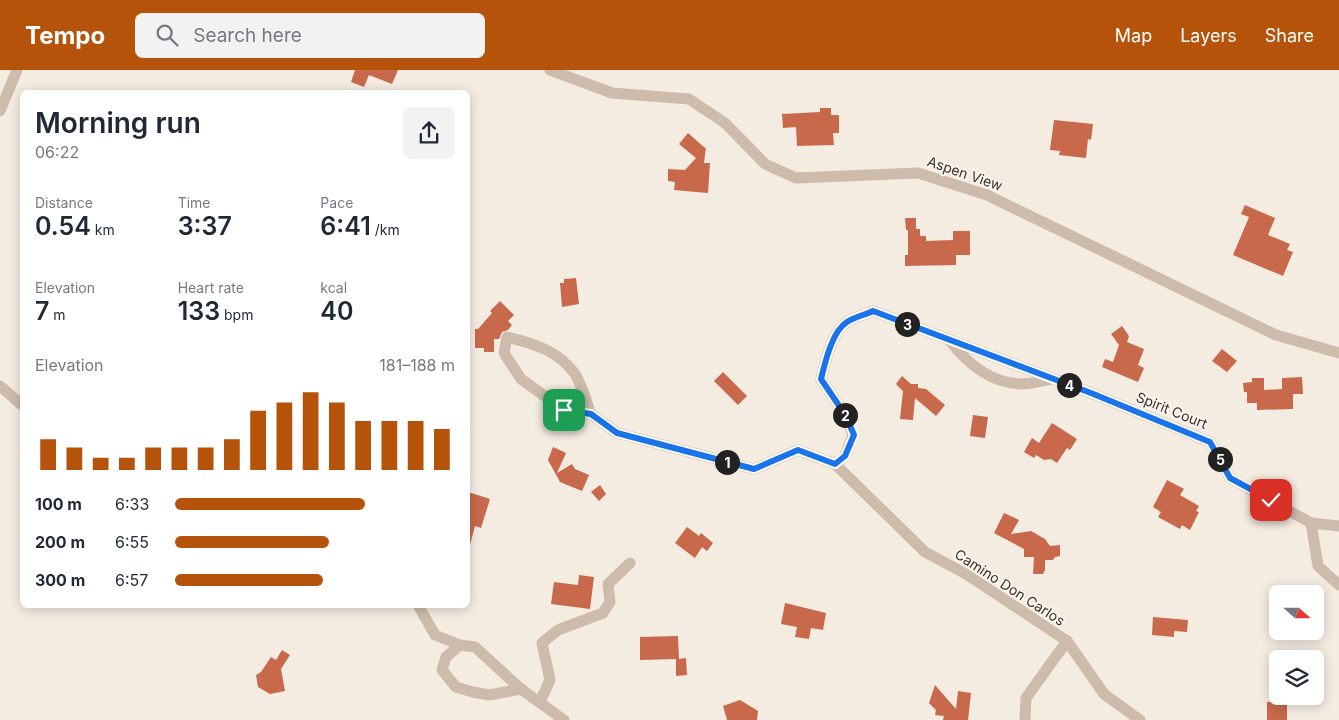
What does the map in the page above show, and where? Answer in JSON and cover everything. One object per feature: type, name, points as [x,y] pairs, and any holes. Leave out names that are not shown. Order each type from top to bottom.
[{"type":"street","points":[[0,111],[17,70]]},
{"type":"street","name":"Aspen View","points":[[550,70],[612,93],[689,100],[725,123],[765,164],[796,178],[918,173],[988,195],[1276,335],[1339,353]]},
{"type":"street","name":"Spirit Court","points":[[835,464],[845,456],[854,435],[846,416],[821,379],[828,352],[837,334],[846,322],[873,311],[1053,379],[1210,442],[1230,478],[1312,523],[1339,526]]},
{"type":"street","points":[[591,414],[575,374],[558,356],[533,343],[507,337],[504,353],[521,379],[564,410],[591,414],[617,433],[754,469],[798,450],[835,464]]},
{"type":"street","name":"Spirit Court","points":[[949,340],[963,358],[979,370],[994,377],[1022,384],[1053,379]]},
{"type":"street","points":[[0,386],[20,403]]},
{"type":"street","name":"Camino Don Carlos","points":[[835,464],[924,552],[966,574],[1067,641],[1104,694],[1140,720]]},
{"type":"street","points":[[1312,523],[1318,566],[1339,585]]},
{"type":"street","points":[[540,702],[550,680],[542,643],[558,630],[603,613],[610,602],[608,584],[630,563]]},
{"type":"street","points":[[420,608],[435,635],[475,647],[521,688],[564,720]]},
{"type":"street","points":[[1025,720],[1026,698],[1067,641]]},
{"type":"street","points":[[460,644],[446,657],[442,670],[456,687],[488,695],[521,688]]},
{"type":"building","points":[[355,70],[398,70],[392,84],[369,75],[364,87],[351,82]]},
{"type":"building","points":[[820,108],[831,108],[831,115],[839,115],[839,133],[833,133],[834,145],[797,146],[796,127],[783,128],[782,114],[820,112]]},
{"type":"building","points":[[1054,120],[1093,124],[1091,140],[1088,139],[1086,158],[1059,155],[1060,151],[1050,150]]},
{"type":"building","points":[[688,133],[706,147],[704,163],[710,163],[708,193],[674,190],[675,182],[668,181],[668,169],[685,170],[696,158],[679,144]]},
{"type":"building","points":[[1245,205],[1275,218],[1268,235],[1290,244],[1287,250],[1293,252],[1283,276],[1233,255],[1249,217],[1241,214]]},
{"type":"building","points":[[905,218],[916,218],[916,229],[920,229],[920,236],[926,236],[926,241],[953,240],[953,231],[970,231],[970,255],[956,255],[956,265],[905,266],[905,255],[908,255],[908,230],[906,230]]},
{"type":"building","points":[[576,278],[579,304],[562,307],[560,283],[564,283],[564,279]]},
{"type":"building","points":[[500,301],[514,315],[508,321],[512,325],[508,330],[502,332],[499,339],[494,339],[494,352],[484,352],[484,348],[475,348],[475,329],[478,329],[492,313],[490,311]]},
{"type":"building","points":[[1122,326],[1129,336],[1127,342],[1144,349],[1138,365],[1144,368],[1138,382],[1102,367],[1105,359],[1113,362],[1119,345],[1111,334]]},
{"type":"building","points":[[1222,349],[1237,361],[1227,372],[1212,361]]},
{"type":"building","points":[[723,372],[747,396],[738,405],[714,381]]},
{"type":"building","points":[[902,376],[911,384],[918,384],[918,388],[926,389],[945,405],[936,416],[915,398],[913,420],[900,419],[903,391],[896,384]]},
{"type":"building","points":[[1302,377],[1303,394],[1293,394],[1293,409],[1257,410],[1257,403],[1247,403],[1247,392],[1244,392],[1243,383],[1252,382],[1252,378],[1264,378],[1264,390],[1282,389],[1282,378]]},
{"type":"building","points":[[973,415],[988,417],[985,438],[970,436]]},
{"type":"building","points":[[1052,423],[1077,439],[1070,450],[1067,448],[1057,463],[1051,459],[1044,460],[1036,455],[1034,458],[1024,452],[1032,438],[1039,443]]},
{"type":"building","points":[[553,447],[566,453],[557,473],[572,464],[575,469],[589,475],[582,491],[560,482],[548,460]]},
{"type":"building","points":[[1167,480],[1184,489],[1180,495],[1199,506],[1196,511],[1199,512],[1190,530],[1182,525],[1180,529],[1158,517],[1161,512],[1153,507]]},
{"type":"building","points":[[600,485],[606,494],[599,501],[591,492]]},
{"type":"building","points":[[470,493],[490,499],[481,528],[475,526],[470,545]]},
{"type":"building","points":[[1004,513],[1019,520],[1011,534],[1031,531],[1045,539],[1050,546],[1060,545],[1060,556],[1055,557],[1053,560],[1045,560],[1043,574],[1033,574],[1034,557],[1024,557],[1024,549],[994,533]]},
{"type":"building","points":[[687,527],[699,536],[701,533],[713,543],[707,551],[702,547],[695,558],[675,543]]},
{"type":"building","points":[[579,575],[594,577],[590,609],[551,604],[554,582],[578,585]]},
{"type":"building","points":[[785,603],[826,613],[823,630],[811,628],[809,639],[795,637],[797,627],[781,624]]},
{"type":"building","points":[[1153,617],[1188,620],[1187,632],[1174,631],[1174,637],[1152,635]]},
{"type":"building","points":[[678,636],[679,659],[686,658],[687,675],[676,676],[676,659],[640,660],[640,637]]},
{"type":"building","points":[[282,650],[290,655],[281,669],[285,691],[270,694],[258,687],[256,675],[261,672],[271,657],[276,660]]},
{"type":"building","points":[[935,685],[956,709],[958,691],[971,693],[968,720],[943,720],[944,716],[935,715],[936,710],[929,703]]},
{"type":"building","points":[[740,700],[758,711],[757,720],[727,720],[723,706]]},
{"type":"building","points":[[1267,702],[1269,702],[1269,705],[1287,705],[1287,720],[1267,720]]},
{"type":"route","points":[[564,410],[591,414],[617,433],[754,469],[798,450],[835,464],[845,456],[854,435],[846,416],[821,379],[828,352],[837,334],[846,322],[873,311],[1091,393],[1210,442],[1230,478],[1271,500]]}]
